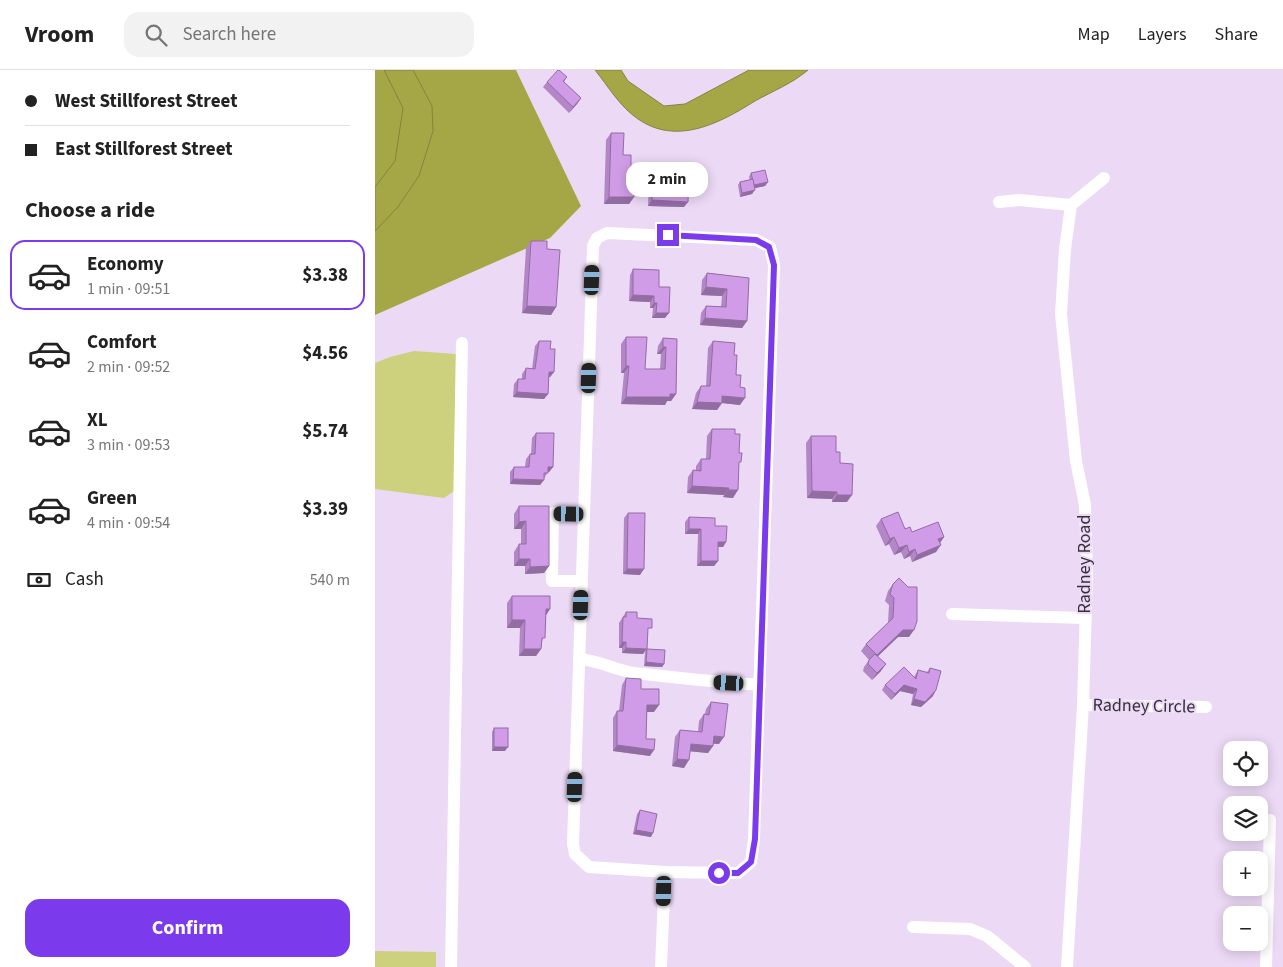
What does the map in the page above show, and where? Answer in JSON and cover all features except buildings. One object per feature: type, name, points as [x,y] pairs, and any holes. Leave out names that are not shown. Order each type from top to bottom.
[{"type":"street","points":[[999,202],[1019,200],[1071,205],[1104,178]]},
{"type":"street","name":"Radney Road","points":[[1067,967],[1083,704],[1087,530],[1076,462],[1061,314],[1065,249],[1071,205]]},
{"type":"street","points":[[607,233],[756,240],[769,247],[774,265],[755,839],[751,862],[738,873],[665,872],[589,867],[575,854],[573,844],[584,514],[593,246],[597,238],[607,233]]},
{"type":"street","points":[[451,967],[462,343]]},
{"type":"street","points":[[582,581],[552,581],[553,513],[584,514]]},
{"type":"street","points":[[952,614],[1084,618]]},
{"type":"street","points":[[579,659],[601,662],[615,669],[634,673],[760,685]]},
{"type":"street","name":"Radney Circle","points":[[1083,704],[1206,707]]},
{"type":"street","points":[[1266,967],[1270,820]]},
{"type":"street","points":[[661,967],[665,872]]},
{"type":"street","points":[[913,927],[970,929],[987,936],[1025,967]]},
{"type":"green space","points":[[414,351],[456,354],[454,491],[444,498],[375,489],[375,363]]},
{"type":"green space","points":[[375,951],[436,952],[436,967],[375,967]]},
{"type":"shaded area","points":[[375,70],[516,70],[581,206],[550,238],[375,315]]},
{"type":"shaded area","points":[[384,70],[413,70],[432,106],[433,131],[419,176],[397,208],[375,231],[375,187],[395,161],[403,108]]},
{"type":"shaded area","points":[[595,70],[621,70],[628,81],[664,106],[685,104],[749,70],[808,70],[789,83],[727,117],[698,128],[668,131],[653,127],[632,114]]},
{"type":"route","points":[[668,235],[756,240],[769,247],[774,265],[755,839],[751,862],[738,873],[719,873]]}]
